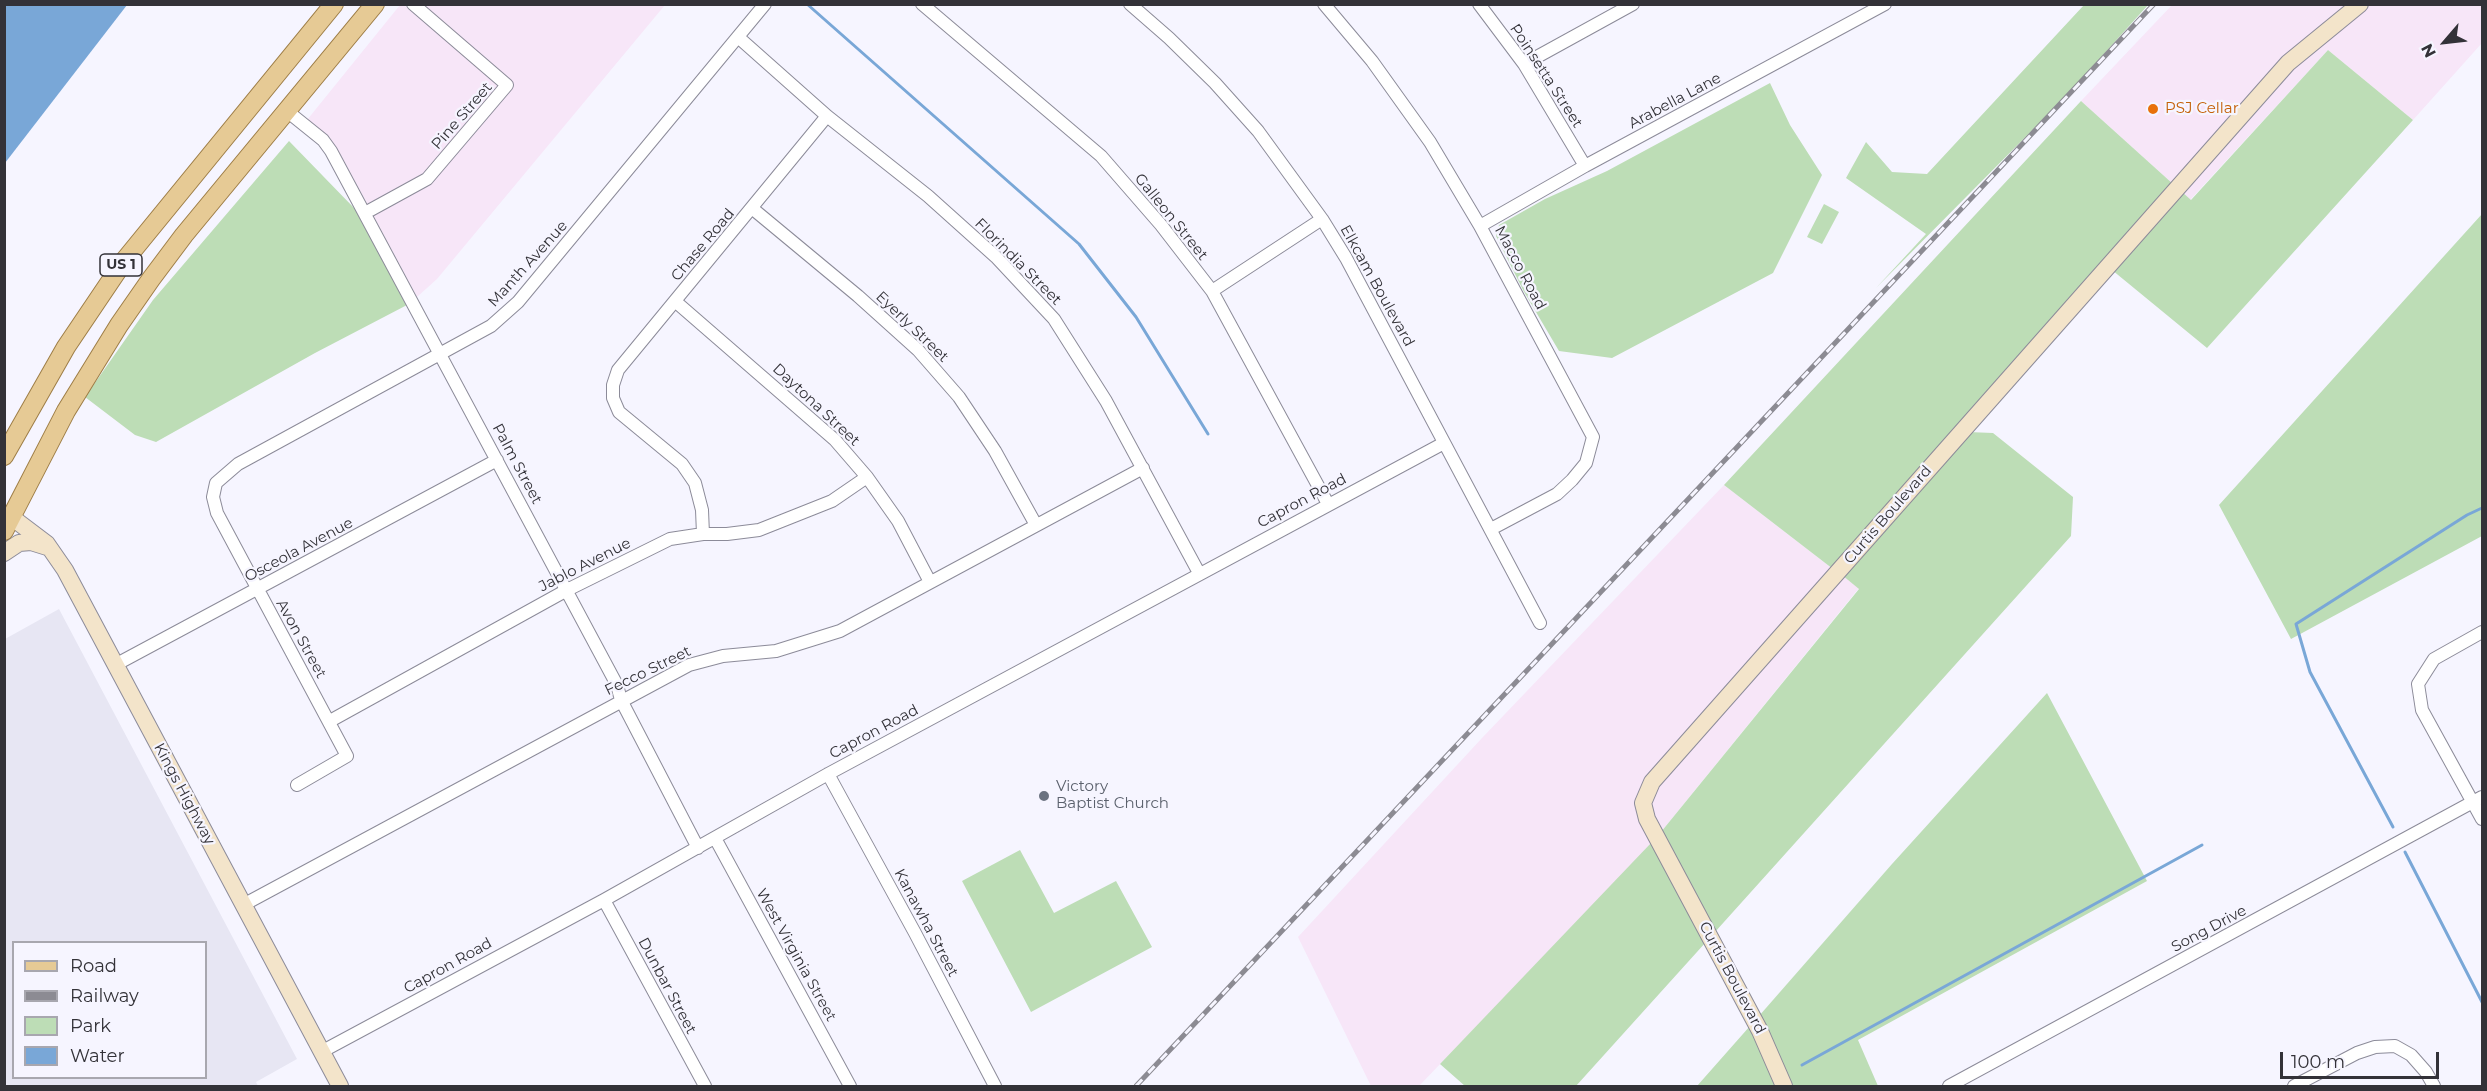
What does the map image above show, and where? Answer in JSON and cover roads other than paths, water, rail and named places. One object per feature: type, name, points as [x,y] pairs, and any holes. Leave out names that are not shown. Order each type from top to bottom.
[{"type":"main road","name":"US 1","points":[[4,456],[66,347],[124,261],[334,4]]},
{"type":"main road","name":"US 1","points":[[6,517],[66,411],[119,325],[184,236],[375,4]]},
{"type":"street","name":"Pine Street","points":[[365,213],[427,179],[507,85],[413,4]]},
{"type":"street","name":"Manth Avenue","points":[[216,483],[238,464],[491,326],[518,302],[765,4]]},
{"type":"street","name":"Galleon Street","points":[[922,4],[1101,156],[1161,225],[1212,291],[1328,504]]},
{"type":"street","name":"Elkcam Boulevard","points":[[1130,4],[1177,45],[1251,123],[1295,179],[1322,219],[1346,258],[1540,623]]},
{"type":"street","name":"Macco Road","points":[[1324,4],[1402,101],[1430,142],[1480,226],[1593,437],[1586,463],[1557,494],[1491,530]]},
{"type":"street","name":"Poinsetta Street","points":[[1479,4],[1524,64],[1585,166]]},
{"type":"street","points":[[1524,64],[1633,4]]},
{"type":"street","name":"Curtis Boulevard","points":[[1784,1086],[1760,1030],[1647,819],[1643,803],[1652,782],[2288,63],[2360,4]]},
{"type":"street","name":"Arabella Lane","points":[[1480,226],[1877,6]]},
{"type":"street","name":"Florindia Street","points":[[738,38],[827,116],[928,196],[996,257],[1054,319],[1106,401],[1200,573]]},
{"type":"street","name":"Palm Street","points":[[287,111],[327,145],[365,213],[617,685],[621,700],[698,848]]},
{"type":"street","name":"Chase Road","points":[[704,534],[702,510],[695,483],[682,464],[619,412],[613,398],[613,385],[618,369],[753,209],[827,116]]},
{"type":"street","name":"Eyerly Street","points":[[753,209],[858,296],[918,350],[959,397],[995,450],[1036,525]]},
{"type":"street","points":[[1212,291],[1322,219]]},
{"type":"street","name":"Daytona Street","points":[[676,302],[835,440],[867,477],[898,521],[930,582]]},
{"type":"street","name":"Capron Road","points":[[321,1052],[604,900],[828,774],[1444,443]]},
{"type":"street","name":"Osceola Avenue","points":[[115,665],[497,460]]},
{"type":"street","name":"Fecco Street","points":[[243,905],[689,665],[723,656],[776,651],[840,631],[1143,468]]},
{"type":"street","name":"Jablo Avenue","points":[[330,722],[567,590],[670,539],[759,530],[832,501],[867,477]]},
{"type":"street","name":"Avon Street","points":[[216,483],[213,497],[217,513],[347,756],[297,785]]},
{"type":"street","name":"Kings Highway","points":[[6,517],[50,548],[65,570],[340,1086]]},
{"type":"street","points":[[4,553],[19,543],[31,542],[50,548]]},
{"type":"street","points":[[2482,632],[2434,659],[2418,684],[2422,710],[2478,800],[2482,819]]},
{"type":"street","name":"Kanawha Street","points":[[828,774],[995,1086]]},
{"type":"street","name":"Song Drive","points":[[1949,1086],[2478,800]]},
{"type":"street","name":"West Virginia Street","points":[[715,838],[850,1086]]},
{"type":"street","name":"Dunbar Street","points":[[604,900],[705,1086]]},
{"type":"street","points":[[2294,1086],[2357,1053],[2375,1047],[2395,1046],[2411,1054],[2434,1086]]},
{"type":"water","points":[[4,5],[127,5],[5,163]]},
{"type":"waterway","points":[[807,4],[1079,244],[1136,317],[1208,434]]},
{"type":"waterway","points":[[2393,827],[2310,672],[2296,624],[2467,515],[2482,508]]},
{"type":"waterway","points":[[1802,1065],[2202,845]]},
{"type":"waterway","points":[[2405,852],[2482,1002]]},
{"type":"railway","points":[[1136,1086],[2154,4]]},
{"type":"place","name":"PSJ Cellar","points":[[2153,109]]},
{"type":"place","name":"Victory Baptist Church","points":[[1044,796]]}]
